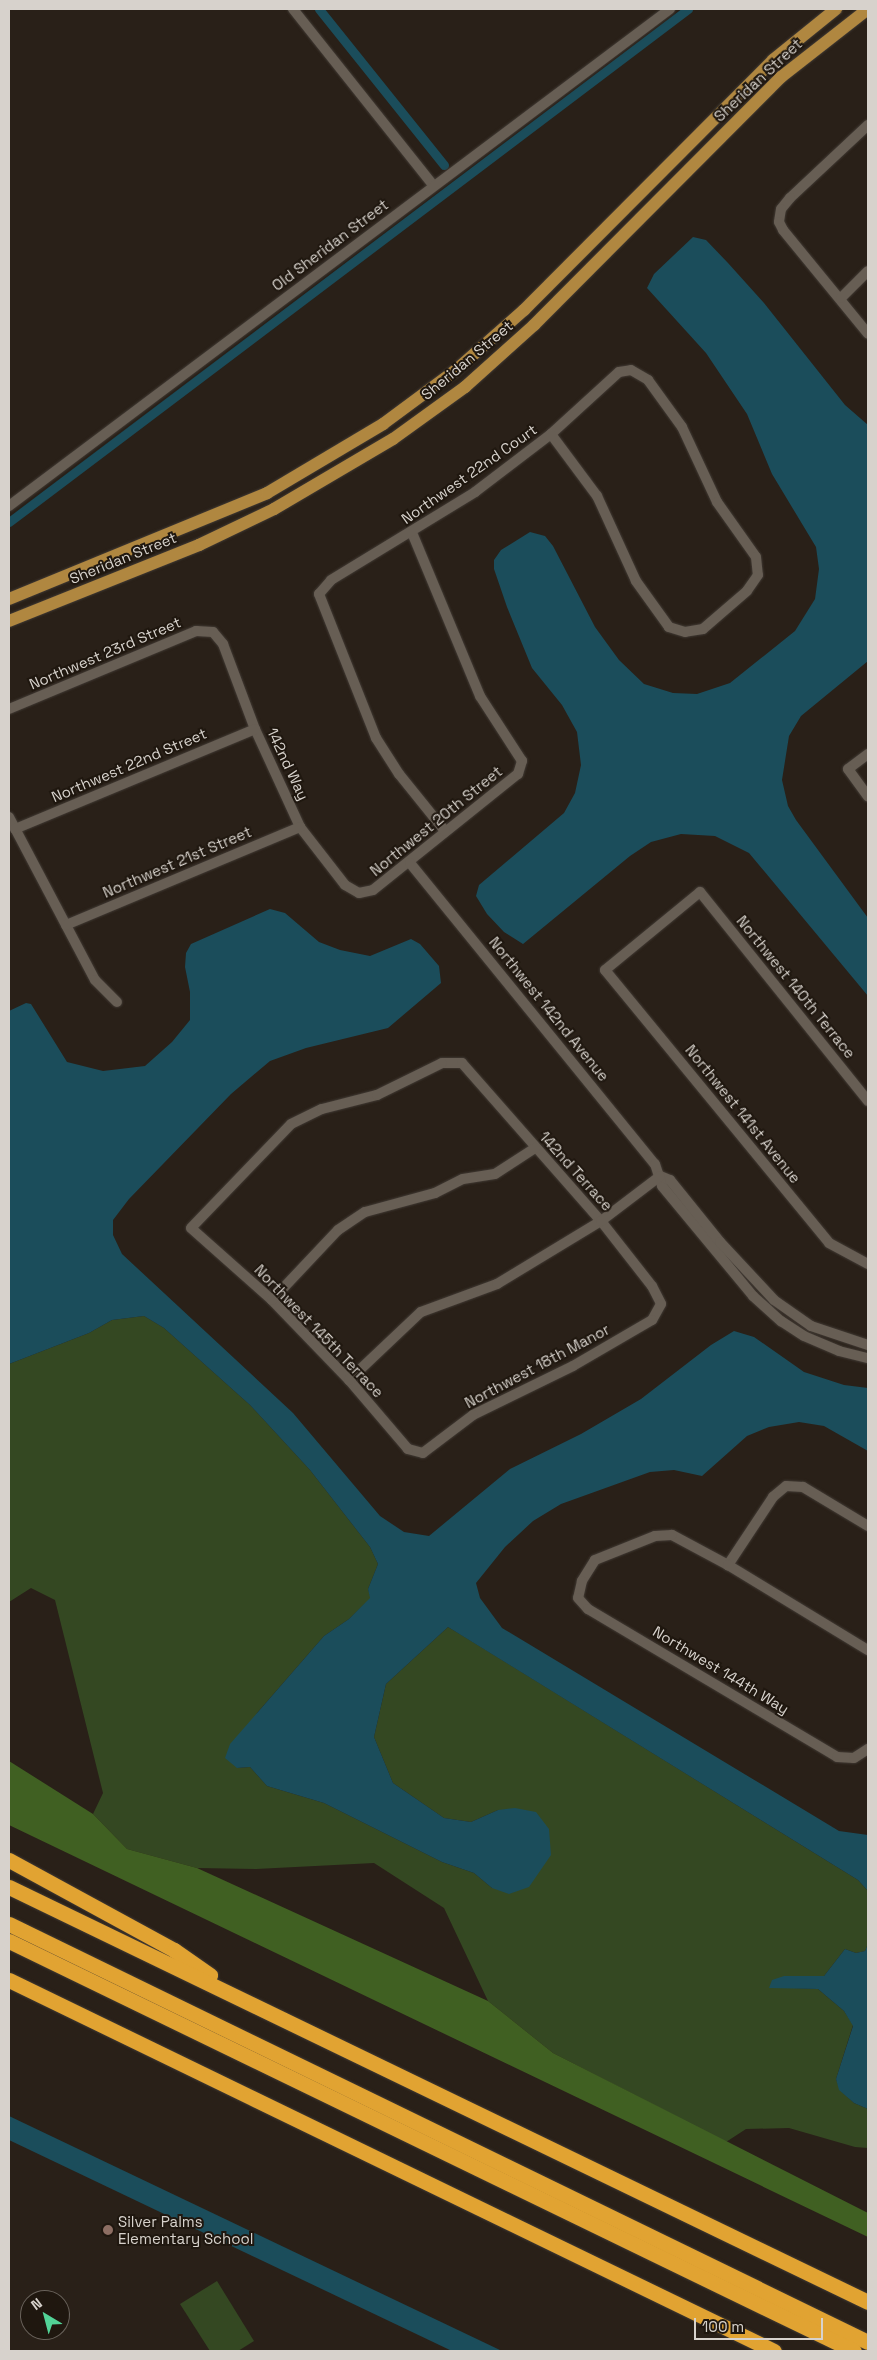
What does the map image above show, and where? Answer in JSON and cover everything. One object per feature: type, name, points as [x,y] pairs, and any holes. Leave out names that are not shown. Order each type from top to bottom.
[{"type":"highway","points":[[9,1860],[174,1950],[250,2003]]},
{"type":"highway","points":[[9,1887],[868,2302]]},
{"type":"highway","points":[[9,1924],[868,2342]]},
{"type":"highway","points":[[9,1941],[854,2351]]},
{"type":"highway","points":[[9,1949],[73,1980],[93,1982]]},
{"type":"highway","points":[[9,1980],[774,2351]]},
{"type":"main road","name":"Sheridan Street","points":[[9,599],[267,492],[383,424],[456,370],[524,310],[773,60],[836,9]]},
{"type":"main road","name":"Sheridan Street","points":[[9,621],[199,545],[266,513],[393,440],[465,387],[534,325],[781,77],[868,9]]},
{"type":"street","points":[[293,9],[434,186]]},
{"type":"street","name":"Old Sheridan Street","points":[[9,506],[670,9]]},
{"type":"street","points":[[868,126],[790,198],[781,209],[779,222],[783,230],[841,298],[868,334]]},
{"type":"street","points":[[841,298],[868,271]]},
{"type":"street","name":"Northwest 22nd Court","points":[[445,831],[399,774],[376,738],[319,594],[332,580],[412,533],[475,492],[551,434],[619,372],[631,370],[648,380],[682,427],[717,502],[756,557],[758,575],[747,591],[703,629],[685,632],[669,627],[636,581],[597,496],[551,434]]},
{"type":"street","name":"Northwest 20th Street","points":[[359,893],[373,890],[410,863],[445,831],[518,774],[522,761],[480,696],[412,533]]},
{"type":"street","name":"Northwest 23rd Street","points":[[9,709],[196,631],[213,632]]},
{"type":"street","name":"142nd Way","points":[[213,632],[223,644],[255,729],[300,827],[345,885],[359,893]]},
{"type":"street","name":"Northwest 22nd Street","points":[[15,829],[255,729]]},
{"type":"street","points":[[868,754],[848,769],[868,797]]},
{"type":"street","points":[[9,817],[95,980],[118,1002]]},
{"type":"street","name":"Northwest 21st Street","points":[[66,924],[300,827]]},
{"type":"street","name":"Northwest 142nd Avenue","points":[[410,863],[656,1164],[662,1186],[765,1308],[786,1325],[822,1344],[868,1358]]},
{"type":"street","name":"Northwest 141st Avenue","points":[[700,892],[605,970],[829,1243],[868,1264]]},
{"type":"street","name":"Northwest 140th Terrace","points":[[700,892],[868,1101]]},
{"type":"street","name":"142nd Terrace","points":[[192,1228],[291,1124],[322,1109],[377,1095],[442,1063],[462,1063],[600,1221],[652,1286],[661,1304]]},
{"type":"street","points":[[272,1300],[338,1230],[365,1212],[435,1193],[463,1179],[496,1174],[535,1148]]},
{"type":"street","points":[[349,1380],[421,1312],[496,1284],[600,1221],[660,1176]]},
{"type":"street","name":"Northwest 142nd Avenue","points":[[660,1176],[670,1180],[720,1242],[774,1300],[811,1326],[868,1345]]},
{"type":"street","name":"Northwest 145th Terrace","points":[[192,1228],[272,1300],[349,1380],[408,1449],[423,1453]]},
{"type":"street","name":"Northwest 18th Manor","points":[[423,1453],[473,1415],[573,1366],[652,1320],[661,1304]]},
{"type":"street","points":[[868,1526],[803,1487],[786,1486],[773,1497],[728,1565],[868,1650]]},
{"type":"street","name":"Northwest 144th Way","points":[[728,1565],[672,1535],[655,1536],[595,1560],[582,1581],[578,1598],[588,1609],[837,1757],[854,1758],[868,1749]]},
{"type":"green space","points":[[144,1316],[164,1328],[250,1405],[310,1470],[370,1547],[378,1564],[368,1589],[371,1598],[349,1619],[324,1636],[257,1713],[237,1768],[250,1767],[267,1786],[324,1803],[442,1862],[474,1873],[492,1888],[498,1810],[471,1822],[444,1818],[393,1783],[374,1737],[386,1684],[448,1627],[463,1636],[858,1880],[868,1891],[868,1944],[865,1951],[856,1953],[845,1949],[824,1976],[770,1987],[818,1989],[844,2011],[853,2025],[836,2079],[840,2090],[854,2103],[868,2109],[868,2148],[855,2147],[789,2128],[746,2129],[726,2142],[553,2053],[488,2001],[444,1908],[374,1863],[256,1869],[197,1868],[127,1849],[93,1814],[103,1793],[55,1600],[31,1588],[9,1602],[9,1364],[89,1333],[112,1320]]},
{"type":"green space","points":[[9,1761],[93,1814],[127,1849],[197,1868],[488,2001],[553,2053],[868,2213],[868,2237],[9,1825]]},
{"type":"green space","points":[[217,2281],[254,2341],[238,2351],[210,2351],[180,2304]]},
{"type":"water","points":[[693,237],[706,240],[728,263],[764,303],[845,405],[868,425],[868,661],[801,716],[789,736],[782,780],[788,806],[796,820],[868,918],[868,996],[749,853],[715,836],[681,834],[651,842],[630,856],[523,944],[504,932],[487,914],[476,896],[479,885],[564,813],[575,793],[581,765],[577,732],[562,705],[532,668],[507,607],[494,569],[494,560],[501,550],[530,532],[545,536],[553,546],[595,627],[619,660],[644,684],[673,693],[697,694],[730,683],[795,631],[815,599],[819,569],[816,547],[772,474],[747,414],[706,353],[647,288],[654,274]]},
{"type":"water","points":[[270,909],[285,913],[319,942],[340,950],[370,956],[411,939],[420,944],[439,966],[441,983],[388,1028],[306,1048],[270,1061],[231,1094],[129,1199],[113,1220],[113,1235],[122,1254],[293,1413],[380,1516],[404,1532],[429,1536],[510,1469],[581,1434],[641,1399],[711,1345],[734,1331],[754,1337],[804,1372],[844,1385],[868,1388],[868,1451],[824,1426],[799,1422],[769,1427],[747,1436],[702,1476],[674,1470],[650,1472],[561,1504],[533,1521],[505,1547],[476,1583],[480,1598],[502,1628],[839,1831],[868,1835],[868,1891],[858,1880],[448,1627],[386,1684],[374,1737],[393,1783],[444,1818],[471,1822],[498,1810],[515,1808],[536,1812],[549,1829],[551,1855],[529,1887],[509,1894],[492,1888],[474,1873],[442,1862],[324,1803],[267,1786],[250,1767],[237,1768],[225,1758],[230,1744],[324,1636],[349,1619],[370,1598],[368,1589],[378,1564],[370,1547],[310,1470],[250,1405],[164,1328],[144,1316],[112,1320],[89,1333],[9,1364],[9,1011],[26,1003],[31,1004],[67,1062],[103,1071],[145,1066],[172,1042],[190,1020],[190,992],[185,967],[186,953],[191,944]]},
{"type":"water","points":[[868,1944],[868,2109],[854,2103],[839,2090],[836,2079],[853,2026],[844,2011],[818,1989],[769,1988],[772,1980],[784,1976],[824,1976],[845,1949],[856,1953],[865,1951]]},
{"type":"water","points":[[9,2116],[502,2351],[452,2351],[9,2140]]},
{"type":"waterway","points":[[319,9],[444,165]]},
{"type":"waterway","points":[[9,522],[688,9]]},
{"type":"place","name":"Silver Palms Elementary School","points":[[108,2230]]}]
